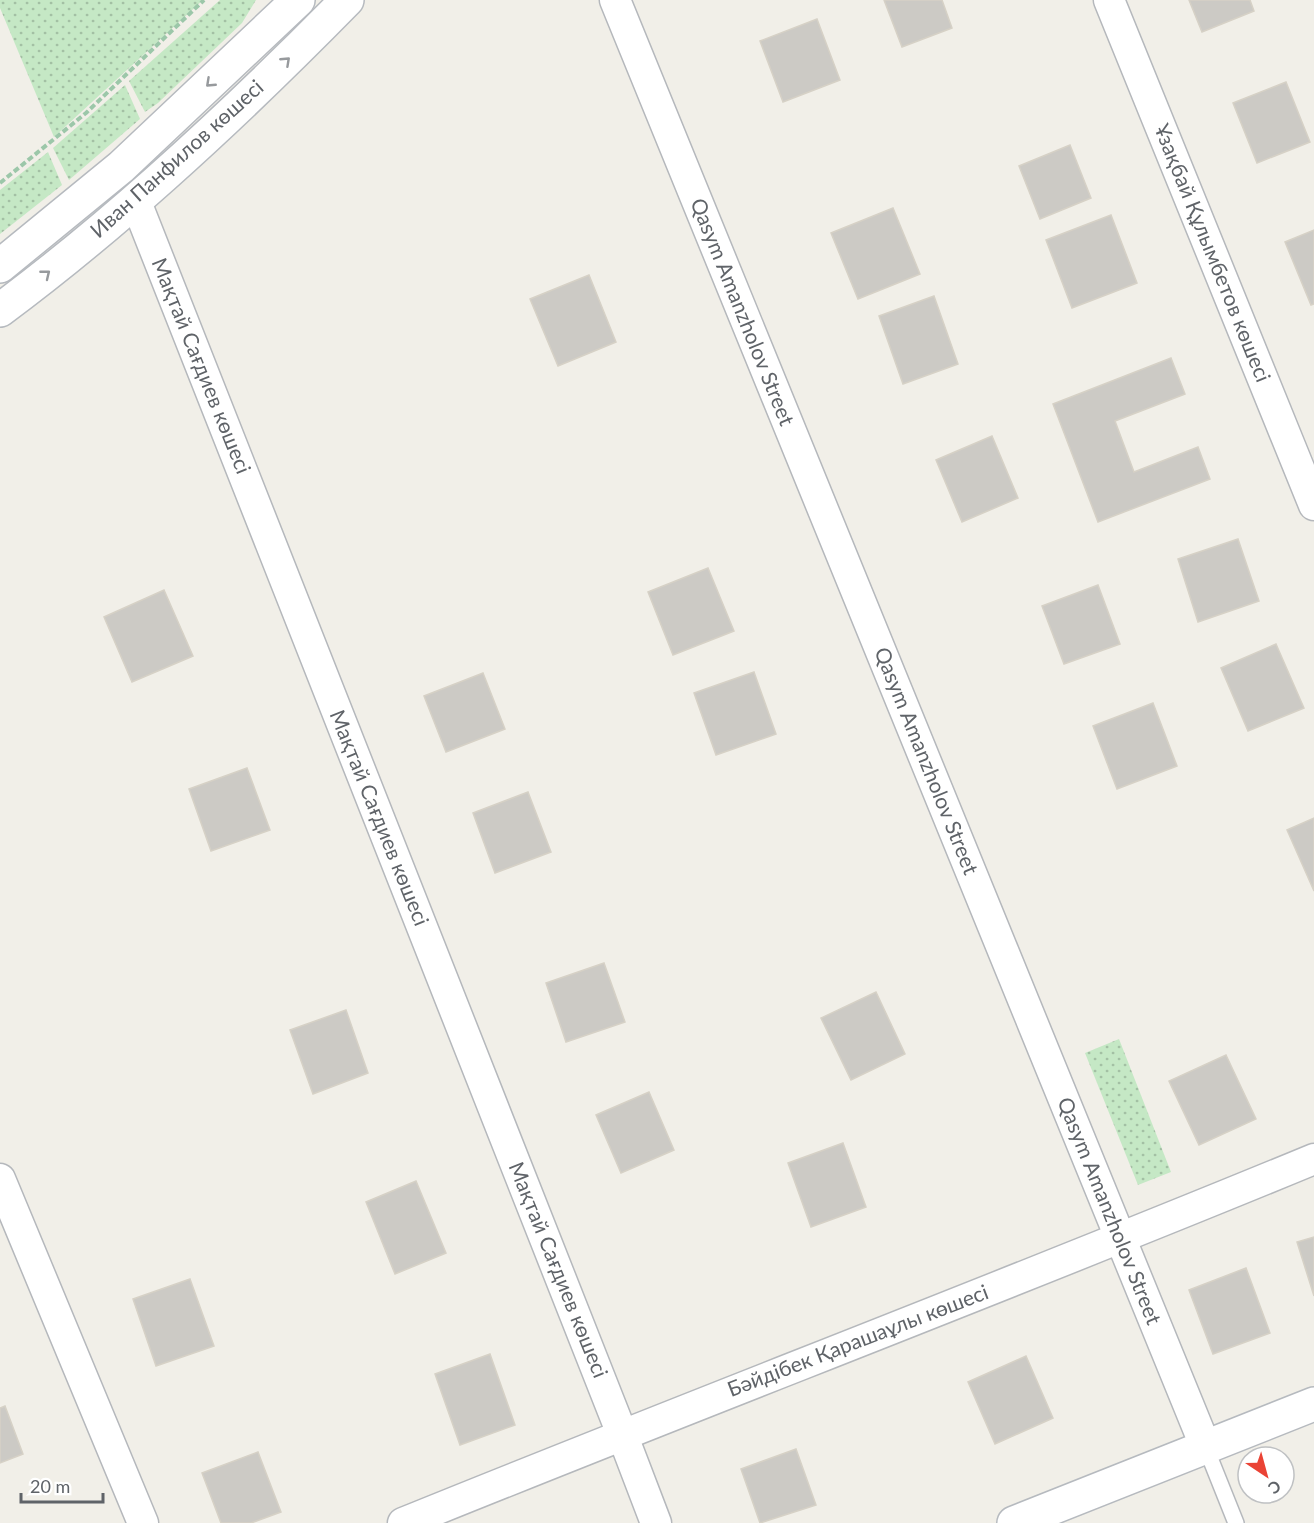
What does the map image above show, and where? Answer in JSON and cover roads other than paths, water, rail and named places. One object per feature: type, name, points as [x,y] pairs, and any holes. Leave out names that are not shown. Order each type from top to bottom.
[{"type":"street","name":"Иван Панфилов көшесі","points":[[0,266],[121,167],[298,0]]},
{"type":"street","name":"Иван Панфилов көшесі","points":[[0,310],[136,202],[310,38],[347,0]]},
{"type":"street","name":"Qasym Amanzholov Street","points":[[615,0],[1206,1448]]},
{"type":"street","name":"Ұзақбай Құлымбетов көшесі","points":[[1110,0],[1314,505]]},
{"type":"street","name":"Мақтай Сағдиев көшесі","points":[[136,202],[656,1523]]},
{"type":"street","name":"Бәйдібек Қарашаұлы көшесі","points":[[403,1523],[622,1434],[1120,1239],[1314,1159]]},
{"type":"street","points":[[0,1179],[143,1523]]},
{"type":"street","points":[[1014,1523],[1314,1404]]},
{"type":"lane","name":"Qasym Amanzholov Street","points":[[1206,1448],[1236,1523]]}]
